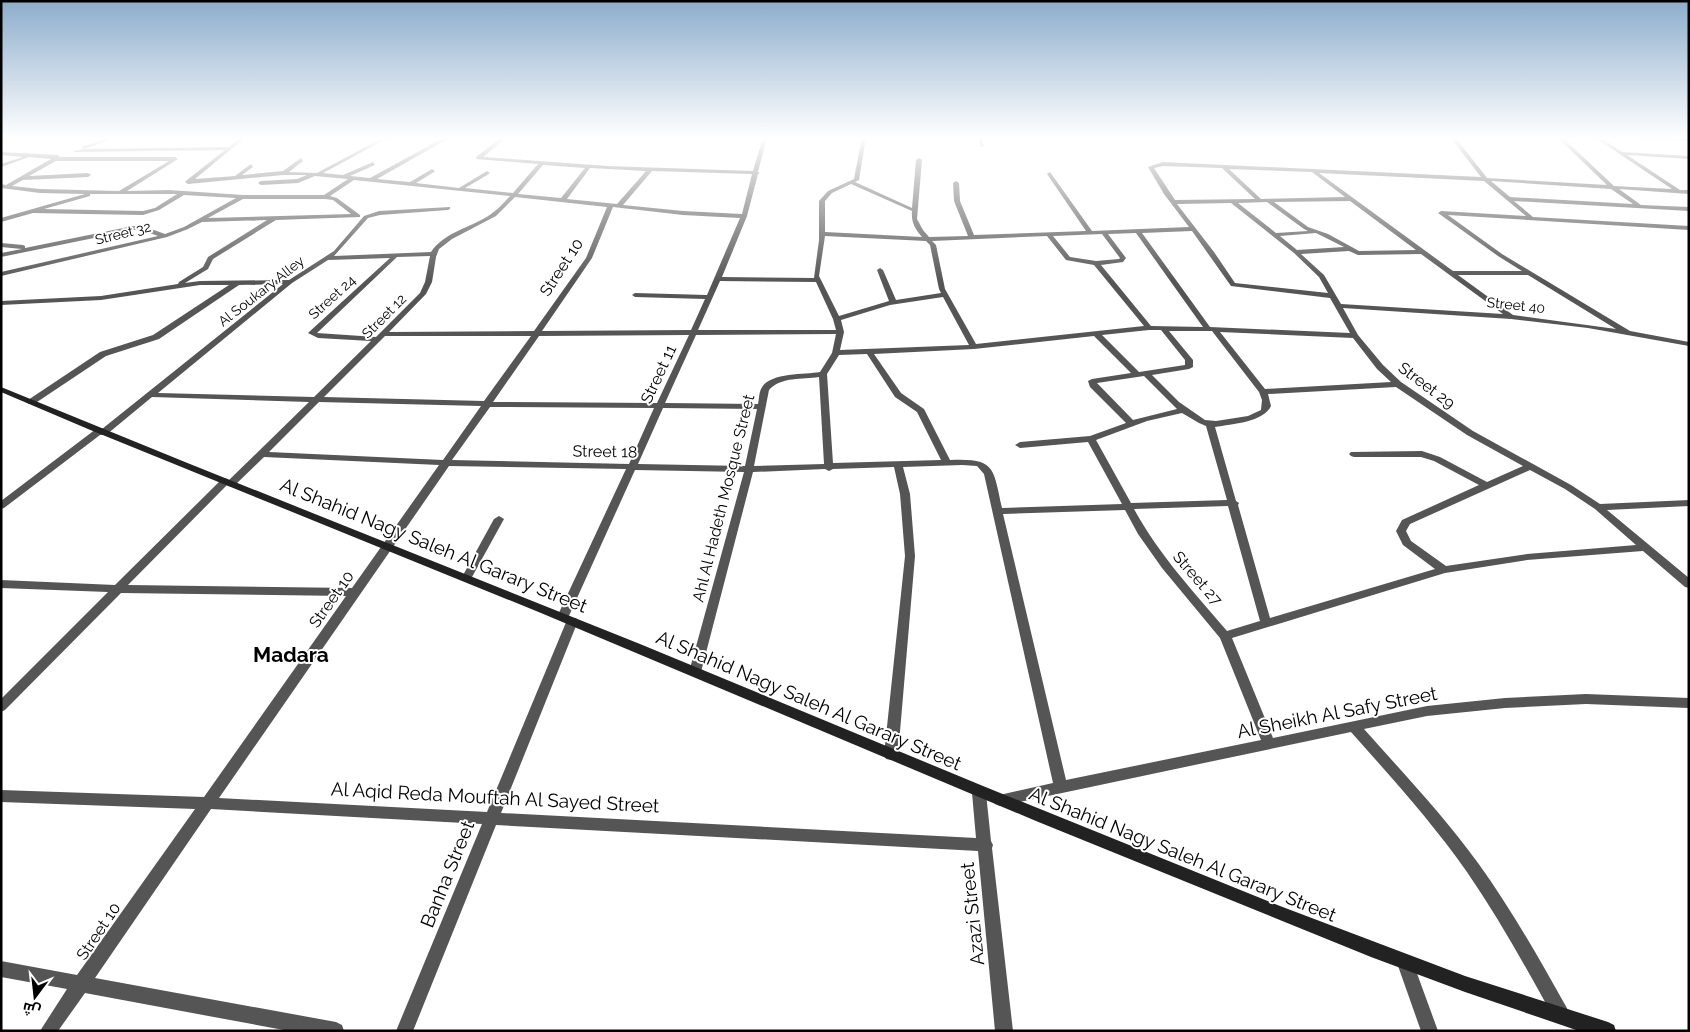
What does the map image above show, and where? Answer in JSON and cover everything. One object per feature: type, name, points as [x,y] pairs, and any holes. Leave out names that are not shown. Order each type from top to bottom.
[{"type":"street","points":[[121,192],[132,185]]},
{"type":"street","points":[[32,211],[143,213],[156,209],[180,192],[186,185]]},
{"type":"street","points":[[325,197],[343,185]]},
{"type":"street","points":[[434,185],[703,215],[744,216]]},
{"type":"street","points":[[462,188],[467,185]]},
{"type":"street","points":[[326,258],[433,254],[442,243],[493,215],[521,185]]},
{"type":"street","points":[[563,200],[574,185]]},
{"type":"street","name":"Street 10","points":[[48,1031],[589,258],[615,206],[635,185]]},
{"type":"street","name":"Street 11","points":[[567,619],[632,467],[718,279],[744,216],[753,185]]},
{"type":"street","points":[[829,468],[823,374],[836,353],[840,332],[837,319],[816,271],[822,234],[822,201],[825,196],[849,185]]},
{"type":"street","points":[[855,185],[913,210]]},
{"type":"street","points":[[916,185],[913,210],[916,225],[933,245],[940,281],[974,347]]},
{"type":"street","points":[[956,185],[957,200],[972,237]]},
{"type":"street","points":[[1058,185],[1090,233]]},
{"type":"street","points":[[1162,185],[1233,285],[1334,296]]},
{"type":"street","points":[[1243,185],[1259,200]]},
{"type":"street","points":[[1332,185],[1511,317]]},
{"type":"street","points":[[1492,185],[1531,218]]},
{"type":"street","points":[[1595,185],[1689,192]]},
{"type":"street","points":[[1671,185],[1689,197]]},
{"type":"street","points":[[4,186],[40,190],[180,192],[243,197],[325,197],[334,200],[356,216]]},
{"type":"street","points":[[1610,186],[1639,206]]},
{"type":"street","points":[[1,220],[99,192]]},
{"type":"street","name":"Street 32","points":[[1,274],[165,236],[243,197]]},
{"type":"street","points":[[1173,202],[1351,199]]},
{"type":"street","points":[[1268,200],[1306,228],[1326,235],[1349,249],[1364,254],[1423,252]]},
{"type":"street","points":[[1508,200],[1689,209]]},
{"type":"street","name":"Street 29","points":[[1232,201],[1296,252],[1322,276],[1355,336],[1380,367],[1398,384],[1456,425],[1530,466],[1598,507],[1689,584]]},
{"type":"street","points":[[200,220],[356,216],[448,208]]},
{"type":"street","points":[[1628,333],[1487,247],[1441,213],[1687,229]]},
{"type":"street","name":"Al Soukary Alley","points":[[1,506],[152,395],[290,282],[343,246],[369,215]]},
{"type":"street","points":[[178,285],[206,268],[210,258],[275,218]]},
{"type":"street","points":[[1,255],[133,228],[143,228],[165,236]]},
{"type":"street","points":[[822,234],[928,239],[1194,229]]},
{"type":"street","points":[[1138,232],[1211,329],[1263,392],[1268,401],[1267,408],[1252,418],[1210,424],[1185,410],[1147,374]]},
{"type":"street","points":[[1276,236],[1315,232]]},
{"type":"street","points":[[1049,235],[1068,259],[1096,263],[1117,262],[1123,258],[1104,233]]},
{"type":"street","points":[[1,246],[33,248]]},
{"type":"street","points":[[1296,252],[1349,249]]},
{"type":"street","name":"Street 12","points":[[1,707],[119,589],[228,483],[319,400],[382,336],[427,288],[433,254]]},
{"type":"street","name":"Street 24","points":[[382,336],[318,336],[312,333],[396,255]]},
{"type":"street","points":[[1096,263],[1149,328]]},
{"type":"street","points":[[880,270],[893,302]]},
{"type":"street","points":[[1452,273],[1529,273]]},
{"type":"street","points":[[718,279],[819,280]]},
{"type":"street","points":[[31,402],[103,354],[156,337],[238,282]]},
{"type":"street","points":[[1,303],[101,298],[178,285],[290,282]]},
{"type":"street","points":[[635,295],[710,297]]},
{"type":"street","points":[[837,319],[857,311],[893,302],[946,295]]},
{"type":"street","name":"Street 40","points":[[1339,306],[1511,317],[1628,333],[1689,344]]},
{"type":"street","points":[[836,353],[974,347],[1095,332],[1149,328],[1355,336]]},
{"type":"street","points":[[1132,424],[1093,385],[1092,381],[1182,370],[1189,367],[1190,364],[1163,328]]},
{"type":"street","points":[[382,336],[840,332]]},
{"type":"street","points":[[1095,332],[1138,375]]},
{"type":"street","points":[[870,353],[898,395],[921,411],[927,419],[948,464]]},
{"type":"street","name":"Ahl Al Hadeth Mosque Street","points":[[695,672],[749,469],[765,389],[773,382],[823,374]]},
{"type":"street","points":[[1263,392],[1398,384]]},
{"type":"street","name":"Al Shahid Nagy Saleh Al Garary Street","points":[[1,389],[101,432],[467,577],[998,801],[1405,963],[1488,994],[1608,1031]]},
{"type":"street","points":[[152,395],[488,404],[762,407]]},
{"type":"street","points":[[1020,445],[1092,439],[1156,416],[1185,410]]},
{"type":"street","points":[[1210,424],[1234,503],[1266,623]]},
{"type":"street","name":"Street 27","points":[[1092,439],[1155,551],[1225,636],[1269,743]]},
{"type":"street","name":"Street 18","points":[[262,454],[447,463],[749,469],[829,468],[970,462],[980,464],[987,469],[997,510]]},
{"type":"street","points":[[1354,454],[1422,454],[1488,486]]},
{"type":"street","points":[[891,755],[910,556],[909,524],[898,465]]},
{"type":"street","points":[[1444,570],[1407,543],[1401,531],[1402,526],[1406,522],[1530,466]]},
{"type":"street","points":[[1061,787],[997,510],[1234,503]]},
{"type":"street","points":[[1598,507],[1689,503]]},
{"type":"street","points":[[467,577],[499,519]]},
{"type":"street","points":[[1225,636],[1444,570],[1527,557],[1646,547]]},
{"type":"street","points":[[1,584],[119,589],[356,592]]},
{"type":"street","name":"Banha Street","points":[[404,1031],[492,818],[567,619]]},
{"type":"street","name":"Al Sheikh Al Safy Street","points":[[998,801],[1269,743],[1427,712],[1505,703],[1586,699],[1689,703]]},
{"type":"street","points":[[1353,726],[1404,782],[1458,848],[1512,927],[1563,1018]]},
{"type":"street","name":"Azazi Street","points":[[979,793],[986,844],[1004,1031]]},
{"type":"street","name":"Al Aqid Reda Mouftah Al Sayed Street","points":[[1,796],[206,803],[986,844]]},
{"type":"street","points":[[1405,963],[1430,1031]]},
{"type":"street","points":[[1,969],[336,1031]]},
{"type":"district","name":"Madara","points":[[291,655]]}]
